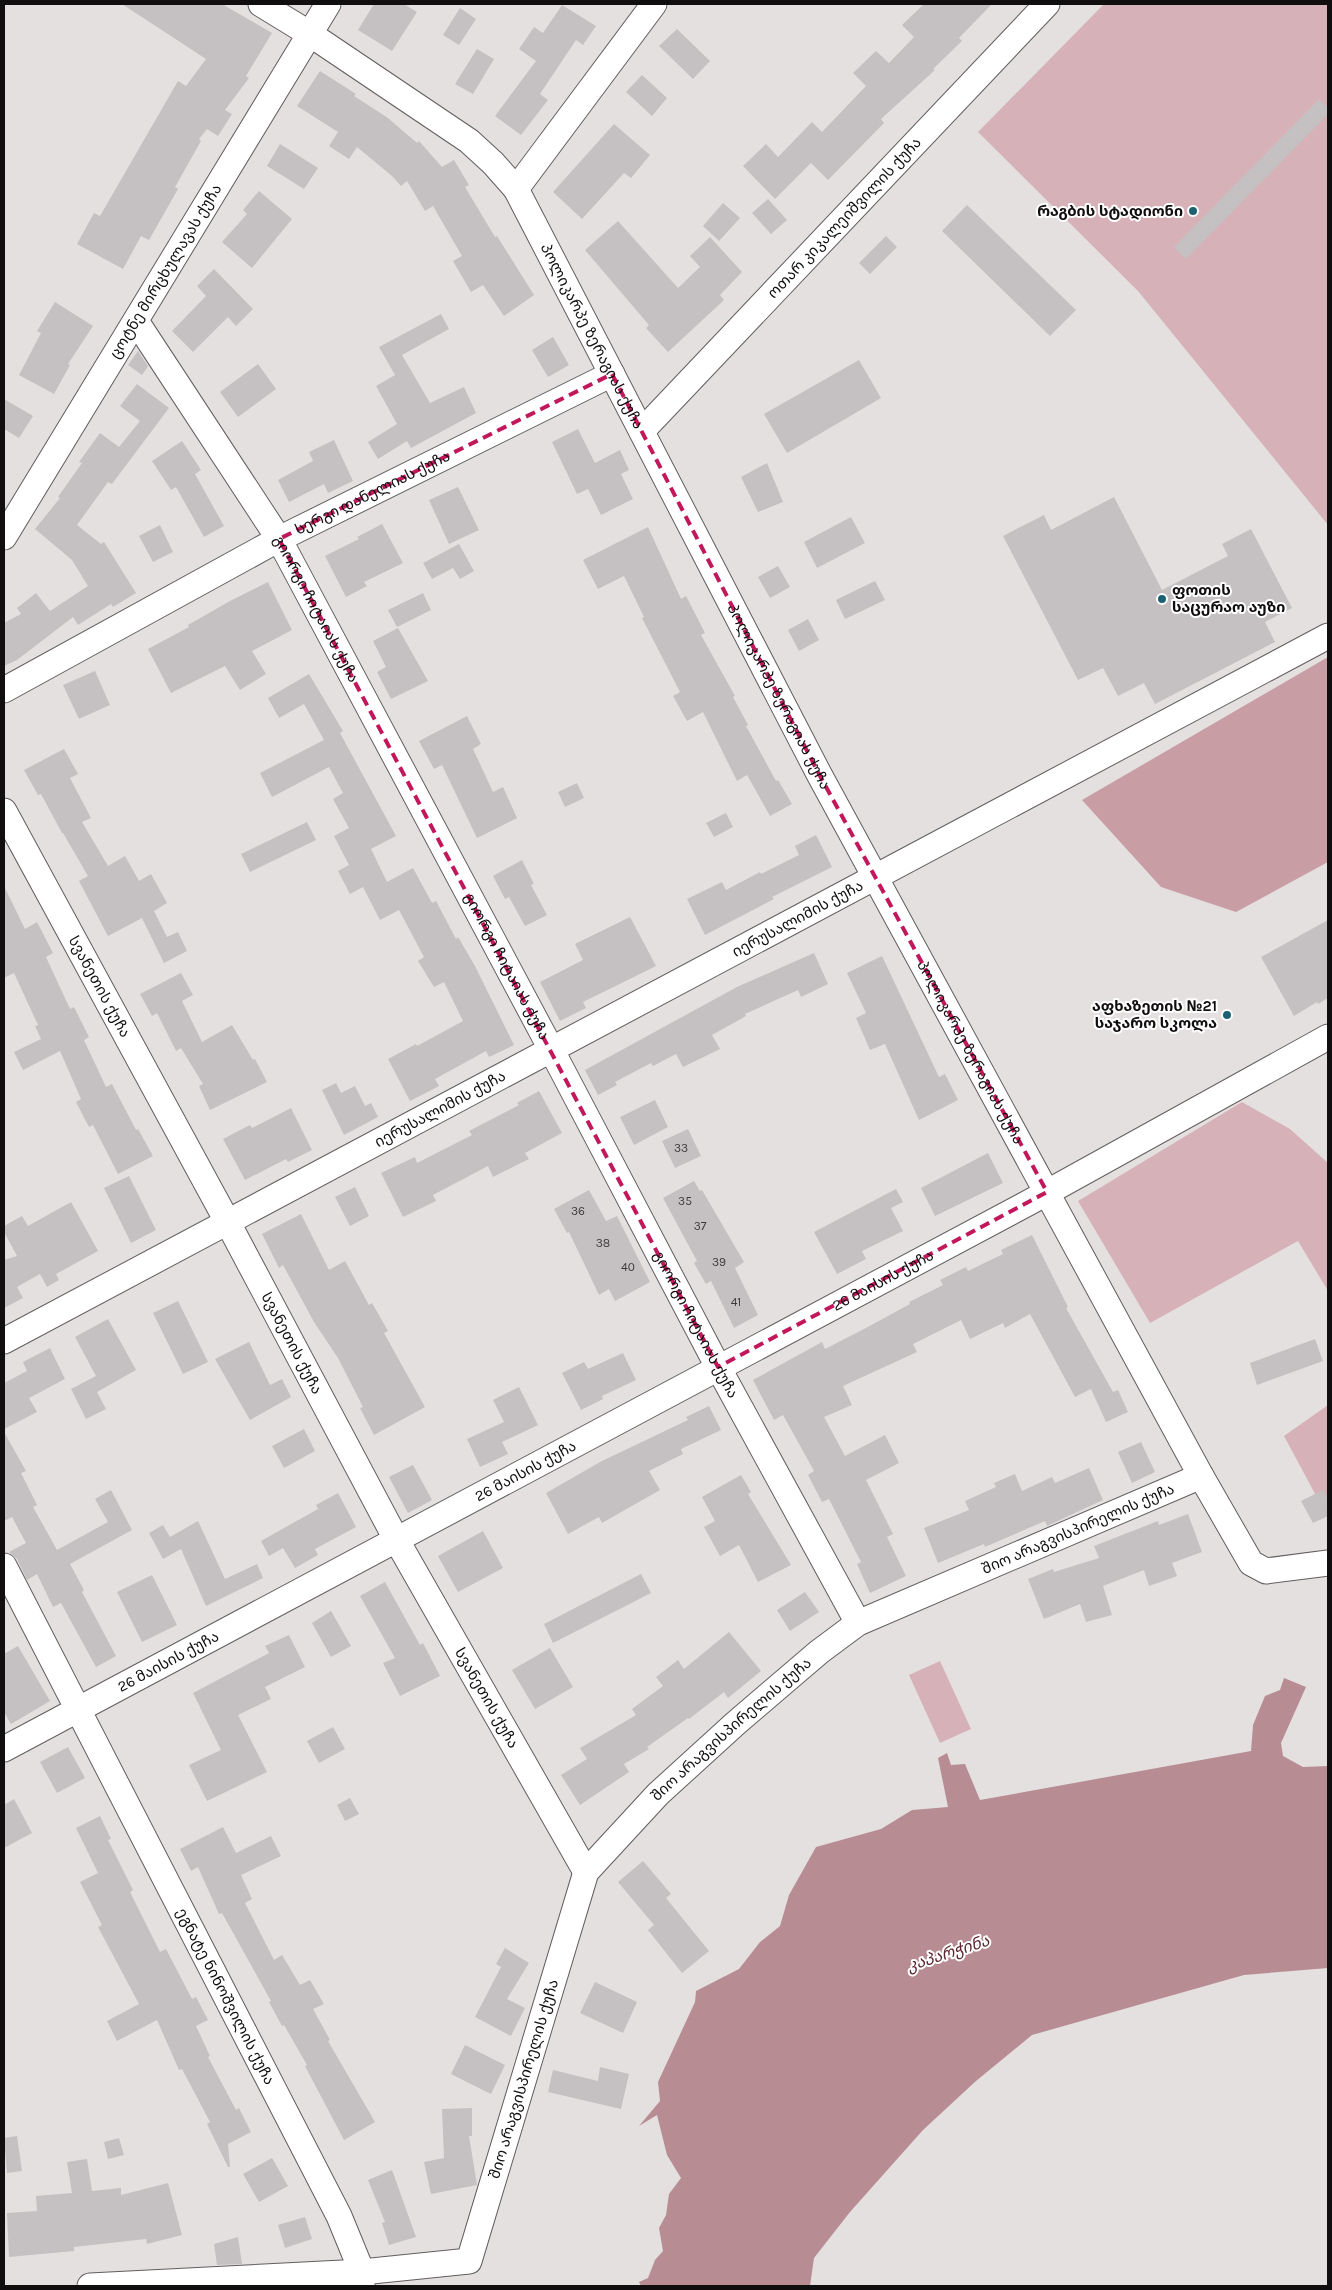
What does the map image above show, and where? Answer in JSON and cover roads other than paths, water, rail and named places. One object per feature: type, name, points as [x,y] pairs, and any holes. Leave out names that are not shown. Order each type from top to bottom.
[{"type":"street","name":"პოლიკარპე ზერაგიას ქუჩა","points":[[261,4],[310,34],[470,141],[494,163],[516,189],[819,774],[1201,1476]]},
{"type":"street","name":"ცოტნე მირცხულავას ქუჩა","points":[[4,537],[328,4]]},
{"type":"street","points":[[516,189],[654,4]]},
{"type":"street","name":"ოთარ კიკალეიშვილის ქუჩა","points":[[642,431],[1047,4]]},
{"type":"street","name":"გიორგი ჩიტაიას ქუჩა","points":[[136,321],[279,539],[718,1367],[858,1623]]},
{"type":"street","name":"სერგი დანელიას ქუჩა","points":[[4,690],[279,539],[612,374]]},
{"type":"street","name":"იერუსალიმის ქუჩა","points":[[4,1340],[1328,636]]},
{"type":"street","name":"სვანეთის ქუჩა","points":[[4,812],[227,1221],[396,1539],[586,1872]]},
{"type":"street","name":"26 მაისის ქუჩა","points":[[4,1749],[1047,1192],[1328,1037]]},
{"type":"street","points":[[1201,1476],[1251,1563],[1266,1571],[1328,1563]]},
{"type":"street","name":"შიო არაგვისპირელის ქუჩა","points":[[362,2279],[469,2261],[586,1872],[658,1794],[819,1652],[858,1623],[1201,1476]]},
{"type":"street","name":"ეგნატე ნინოშვილის ქუჩა","points":[[4,1566],[79,1708],[339,2216],[362,2279]]},
{"type":"street","points":[[90,2286],[362,2279]]},
{"type":"water","name":"კაპარჭინა","points":[[1284,1678],[1306,1687],[1281,1743],[1283,1756],[1303,1767],[1328,1766],[1328,1968],[1244,1975],[1032,2035],[976,2081],[923,2130],[850,2212],[814,2258],[810,2286],[641,2286],[639,2282],[648,2278],[655,2260],[663,2251],[659,2228],[666,2215],[669,2194],[681,2178],[667,2155],[657,2115],[639,2126],[660,2101],[658,2082],[695,2002],[696,1991],[739,1969],[760,1942],[780,1926],[789,1895],[816,1847],[881,1829],[912,1810],[948,1807],[938,1758],[947,1753],[951,1765],[965,1764],[980,1800],[1251,1751],[1253,1725],[1265,1696],[1280,1690]]},
{"type":"place","name":"რაგბის სტადიონი","points":[[1193,211]]},
{"type":"place","name":"ფოთის საცურაო აუზი","points":[[1162,599]]},
{"type":"place","name":"აფხაზეთის №21 საჯარო სკოლა","points":[[1227,1015]]}]
